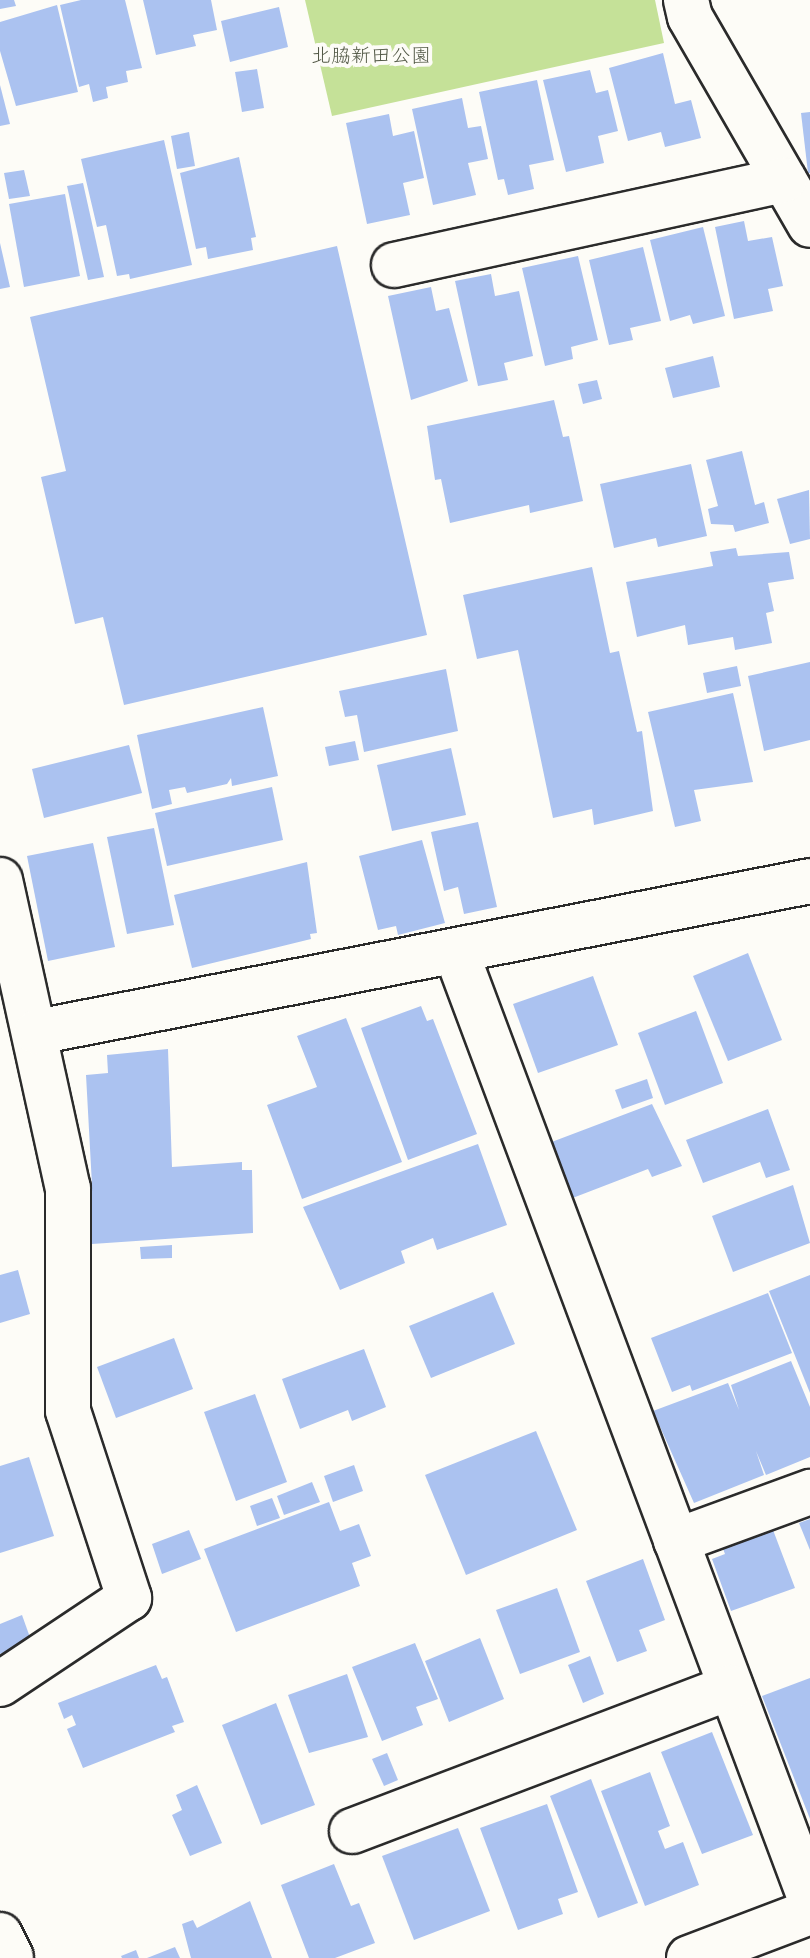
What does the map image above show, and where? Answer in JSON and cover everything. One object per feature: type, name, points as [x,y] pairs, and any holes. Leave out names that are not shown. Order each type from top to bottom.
[{"type":"street","points":[[686,0],[690,17],[810,225]]},
{"type":"street","points":[[394,265],[784,180]]},
{"type":"street","points":[[0,880],[37,1032],[68,1188],[68,1411],[129,1598],[0,1684]]},
{"type":"street","points":[[37,1032],[810,881]]},
{"type":"street","points":[[456,952],[810,1898]]},
{"type":"street","points":[[676,1541],[810,1492]]},
{"type":"street","points":[[352,1831],[731,1687]]},
{"type":"street","points":[[689,1958],[810,1912]]},
{"type":"street","points":[[0,1935],[11,1958]]},
{"type":"green space","name":"北脇新田公園","points":[[305,0],[655,0],[664,43],[332,116]]},
{"type":"building","points":[[0,0],[14,0],[16,6],[0,9]]},
{"type":"building","points":[[81,0],[125,0],[142,68],[126,71],[128,82],[106,87],[108,98],[93,102],[89,84],[79,87],[60,5]]},
{"type":"building","points":[[143,0],[211,0],[217,30],[193,35],[196,46],[156,55]]},
{"type":"building","points":[[57,5],[78,92],[16,106],[0,51],[0,22]]},
{"type":"building","points":[[279,7],[288,47],[230,62],[221,21]]},
{"type":"building","points":[[663,53],[675,104],[691,100],[701,138],[665,147],[661,132],[628,141],[609,68]]},
{"type":"building","points":[[257,69],[264,108],[242,112],[235,72]]},
{"type":"building","points":[[590,70],[596,93],[608,90],[618,131],[598,136],[604,163],[566,172],[543,80]]},
{"type":"building","points":[[537,80],[554,160],[529,165],[534,189],[508,195],[504,179],[498,180],[479,92]]},
{"type":"building","points":[[0,85],[10,124],[0,126]]},
{"type":"building","points":[[462,98],[468,128],[481,126],[488,159],[468,163],[476,195],[433,205],[412,109]]},
{"type":"building","points":[[810,112],[810,173],[808,173],[801,113]]},
{"type":"building","points":[[389,114],[393,136],[414,131],[424,178],[403,183],[410,215],[367,224],[346,123]]},
{"type":"building","points":[[189,132],[195,166],[177,169],[171,136]]},
{"type":"building","points":[[164,140],[192,265],[130,279],[129,274],[117,276],[106,225],[97,227],[81,159]]},
{"type":"building","points":[[239,157],[256,237],[251,238],[253,250],[208,259],[206,247],[196,249],[180,173]]},
{"type":"building","points":[[24,170],[30,196],[9,199],[4,173]]},
{"type":"building","points":[[83,183],[104,277],[88,280],[67,186]]},
{"type":"building","points":[[65,194],[80,276],[24,287],[9,204]]},
{"type":"building","points":[[744,221],[748,241],[772,237],[783,286],[768,289],[773,311],[734,319],[715,227]]},
{"type":"building","points":[[703,227],[725,316],[693,324],[690,315],[670,321],[650,240]]},
{"type":"building","points":[[0,243],[10,287],[0,289]]},
{"type":"building","points":[[337,246],[427,635],[124,705],[103,617],[75,624],[41,477],[66,471],[30,317]]},
{"type":"building","points":[[643,247],[661,321],[630,328],[633,340],[609,345],[589,260]]},
{"type":"building","points":[[578,256],[598,340],[571,347],[573,359],[545,366],[522,268]]},
{"type":"building","points":[[491,274],[495,296],[519,291],[533,356],[504,363],[508,380],[478,386],[455,281]]},
{"type":"building","points":[[431,287],[436,311],[449,308],[468,381],[411,400],[388,296]]},
{"type":"building","points":[[713,356],[720,387],[673,398],[665,368]]},
{"type":"building","points":[[597,380],[602,399],[583,404],[578,384]]},
{"type":"building","points":[[554,400],[563,437],[569,436],[583,501],[530,513],[529,505],[450,523],[441,479],[435,480],[427,426]]},
{"type":"building","points":[[742,451],[755,505],[764,502],[769,523],[735,532],[733,525],[711,524],[708,509],[718,506],[706,460]]},
{"type":"building","points":[[691,464],[707,536],[658,547],[656,538],[614,548],[600,484]]},
{"type":"building","points":[[809,490],[810,539],[790,544],[777,499]]},
{"type":"building","points":[[736,548],[738,556],[789,552],[794,579],[768,583],[774,611],[766,613],[772,643],[735,650],[733,637],[688,645],[685,625],[637,637],[626,582],[713,566],[710,552]]},
{"type":"building","points":[[592,567],[610,653],[619,651],[637,732],[642,731],[653,811],[594,825],[592,809],[553,818],[518,650],[477,659],[463,595]]},
{"type":"building","points":[[810,662],[810,740],[764,751],[748,676]]},
{"type":"building","points":[[737,666],[741,686],[707,693],[703,673]]},
{"type":"building","points":[[446,669],[458,731],[364,752],[357,715],[345,717],[339,691]]},
{"type":"building","points":[[733,693],[753,782],[694,790],[701,821],[675,827],[648,712]]},
{"type":"building","points":[[263,707],[278,776],[232,786],[231,778],[227,784],[187,793],[185,787],[169,790],[172,804],[152,809],[137,735]]},
{"type":"building","points":[[355,741],[359,760],[329,766],[325,747]]},
{"type":"building","points":[[129,745],[142,793],[44,818],[32,769]]},
{"type":"building","points":[[451,748],[466,815],[392,831],[377,765]]},
{"type":"building","points":[[272,787],[283,840],[167,866],[155,813]]},
{"type":"building","points":[[478,822],[497,907],[464,914],[458,887],[444,891],[431,832]]},
{"type":"building","points":[[154,828],[174,925],[127,934],[107,837]]},
{"type":"building","points":[[422,840],[445,923],[398,935],[396,926],[378,930],[359,856]]},
{"type":"building","points":[[93,843],[115,947],[48,961],[27,856]]},
{"type":"building","points":[[307,862],[317,933],[310,934],[311,939],[192,968],[174,895]]},
{"type":"building","points":[[748,953],[782,1040],[728,1061],[693,976]]},
{"type":"building","points":[[593,976],[618,1045],[538,1073],[513,1004]]},
{"type":"building","points":[[421,1006],[427,1021],[433,1019],[477,1134],[408,1160],[361,1028]]},
{"type":"building","points":[[696,1011],[723,1083],[665,1105],[638,1033]]},
{"type":"building","points":[[346,1018],[402,1162],[302,1199],[267,1105],[317,1087],[297,1036]]},
{"type":"building","points":[[168,1049],[172,1167],[242,1162],[242,1170],[252,1170],[253,1233],[92,1244],[89,1210],[80,1186],[92,1185],[86,1075],[108,1073],[107,1055]]},
{"type":"building","points":[[647,1079],[653,1098],[622,1109],[615,1090]]},
{"type":"building","points":[[652,1104],[682,1166],[652,1177],[648,1169],[570,1199],[549,1143]]},
{"type":"building","points":[[768,1109],[790,1170],[766,1178],[760,1162],[703,1183],[686,1140]]},
{"type":"building","points":[[478,1144],[507,1225],[437,1250],[433,1238],[401,1251],[405,1263],[340,1290],[303,1207]]},
{"type":"building","points":[[793,1185],[810,1243],[733,1272],[712,1216]]},
{"type":"building","points":[[172,1245],[172,1258],[141,1259],[140,1247]]},
{"type":"building","points":[[18,1270],[30,1314],[0,1323],[0,1275]]},
{"type":"building","points":[[810,1275],[810,1393],[769,1291]]},
{"type":"building","points":[[493,1292],[515,1344],[431,1378],[409,1326]]},
{"type":"building","points":[[768,1293],[792,1353],[692,1391],[690,1385],[672,1392],[651,1338]]},
{"type":"building","points":[[174,1338],[193,1389],[116,1418],[97,1367]]},
{"type":"building","points":[[364,1349],[386,1407],[352,1421],[348,1410],[300,1429],[282,1379]]},
{"type":"building","points":[[791,1361],[810,1407],[810,1457],[766,1475],[756,1451],[764,1475],[694,1503],[653,1411],[728,1383],[739,1410],[731,1385]]},
{"type":"building","points":[[255,1394],[287,1482],[236,1501],[204,1412]]},
{"type":"building","points":[[536,1431],[577,1530],[466,1575],[425,1475]]},
{"type":"building","points":[[29,1457],[54,1536],[0,1553],[0,1466]]},
{"type":"building","points":[[354,1465],[363,1491],[333,1502],[324,1476]]},
{"type":"building","points":[[312,1482],[320,1502],[284,1515],[277,1496]]},
{"type":"building","points":[[272,1498],[280,1518],[257,1526],[250,1506]]},
{"type":"building","points":[[329,1502],[340,1531],[359,1524],[371,1556],[352,1563],[360,1586],[236,1632],[204,1549]]},
{"type":"building","points":[[810,1519],[810,1550],[799,1523]]},
{"type":"building","points":[[770,1522],[795,1588],[731,1611],[712,1559],[725,1554],[720,1541]]},
{"type":"building","points":[[189,1530],[201,1559],[162,1574],[152,1544]]},
{"type":"building","points":[[643,1559],[665,1620],[639,1630],[647,1651],[617,1662],[586,1581]]},
{"type":"building","points":[[557,1588],[580,1652],[520,1674],[496,1610]]},
{"type":"building","points":[[22,1615],[32,1643],[0,1654],[0,1624]]},
{"type":"building","points":[[480,1638],[504,1699],[449,1722],[425,1661]]},
{"type":"building","points":[[415,1643],[438,1699],[416,1707],[423,1725],[382,1741],[352,1667]]},
{"type":"building","points":[[590,1656],[604,1694],[583,1703],[568,1665]]},
{"type":"building","points":[[156,1665],[162,1679],[167,1677],[184,1722],[172,1726],[175,1732],[83,1768],[67,1729],[76,1725],[72,1715],[64,1719],[58,1703]]},
{"type":"building","points":[[347,1674],[368,1737],[309,1753],[288,1695]]},
{"type":"building","points":[[810,1678],[810,1819],[762,1696]]},
{"type":"building","points":[[276,1703],[315,1805],[261,1825],[222,1725]]},
{"type":"building","points":[[712,1732],[753,1835],[702,1854],[661,1752]]},
{"type":"building","points":[[387,1753],[398,1780],[384,1786],[372,1759]]},
{"type":"building","points":[[650,1772],[670,1826],[658,1831],[665,1849],[683,1842],[699,1885],[645,1906],[601,1791]]},
{"type":"building","points":[[591,1779],[638,1903],[598,1918],[550,1796]]},
{"type":"building","points":[[197,1785],[222,1843],[190,1856],[172,1815],[182,1810],[176,1795]]},
{"type":"building","points":[[547,1804],[578,1892],[558,1899],[563,1914],[518,1930],[480,1828]]},
{"type":"building","points":[[458,1828],[490,1911],[414,1940],[382,1856]]},
{"type":"building","points":[[334,1864],[351,1906],[359,1903],[375,1943],[335,1958],[309,1958],[281,1885]]},
{"type":"building","points":[[250,1901],[272,1958],[191,1958],[182,1924],[193,1920],[197,1928]]},
{"type":"building","points":[[175,1947],[180,1958],[147,1958]]},
{"type":"building","points":[[136,1950],[139,1958],[121,1956]]}]
